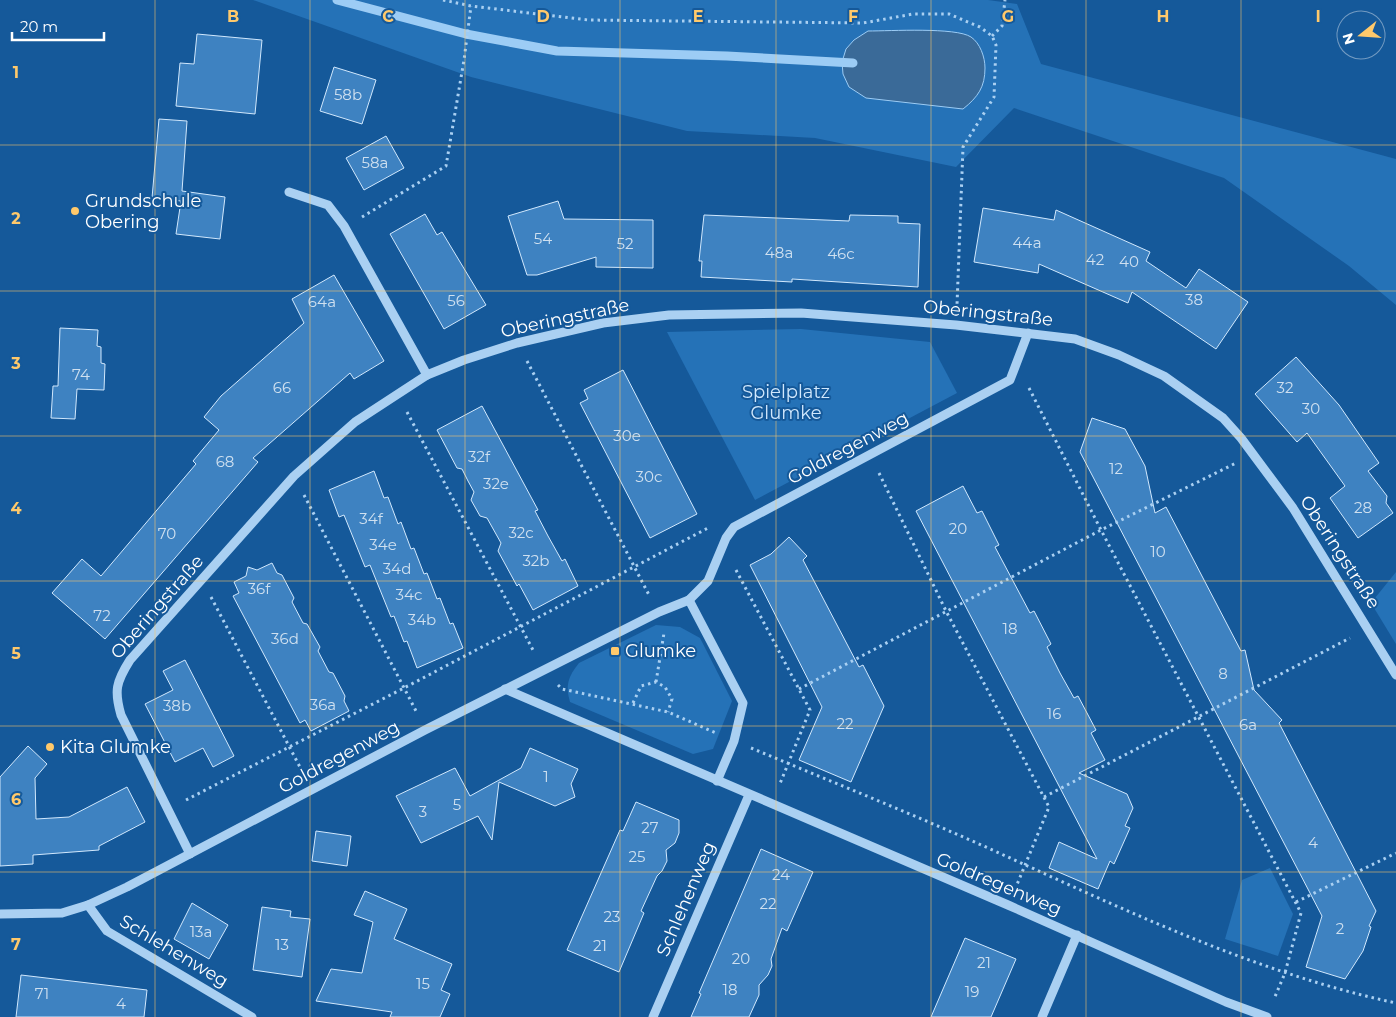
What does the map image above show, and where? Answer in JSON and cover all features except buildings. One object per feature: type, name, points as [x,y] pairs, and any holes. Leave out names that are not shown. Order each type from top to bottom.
[{"type":"street","points":[[289,192],[328,205],[344,226],[427,376]]},
{"type":"street","name":"Oberingstraße","points":[[190,854],[121,715],[116,695],[120,676],[130,660],[294,476],[355,422],[427,376],[464,360],[517,342],[603,323],[669,315],[801,313],[1075,338],[1119,355],[1164,376],[1223,418],[1254,455],[1293,508],[1396,675]]},
{"type":"street","name":"Goldregenweg","points":[[190,854],[504,689],[689,600],[708,581],[724,547],[726,538],[734,527],[1010,380],[1028,333]]},
{"type":"street","points":[[689,600],[743,703],[734,741],[717,781]]},
{"type":"street","name":"Goldregenweg","points":[[504,689],[1008,905],[1226,1002],[1267,1017]]},
{"type":"street","name":"Schlehenweg","points":[[653,1017],[749,795]]},
{"type":"street","points":[[0,914],[62,913],[88,905],[190,854]]},
{"type":"street","name":"Schlehenweg","points":[[88,905],[107,931],[252,1017]]},
{"type":"street","points":[[1042,1017],[1077,935]]},
{"type":"path","points":[[443,0],[471,6],[588,20],[810,24],[863,23],[913,14],[949,14],[980,27],[992,36],[996,45],[994,97],[963,147],[956,326]]},
{"type":"path","points":[[992,36],[1002,26],[1005,0]]},
{"type":"path","points":[[344,226],[446,166],[471,6]]},
{"type":"path","points":[[517,342],[634,568]]},
{"type":"path","points":[[1017,363],[1101,530],[1301,913],[1285,973],[1267,1017]]},
{"type":"path","points":[[398,394],[520,627],[544,670],[562,689],[668,712],[1025,865],[1125,911],[1263,967],[1396,1003]]},
{"type":"path","points":[[870,455],[946,611],[1049,807],[1008,905]]},
{"type":"path","points":[[798,689],[1101,530],[1254,455]]},
{"type":"path","points":[[294,476],[425,730]]},
{"type":"path","points":[[169,809],[718,523],[734,527]]},
{"type":"path","points":[[724,547],[810,710],[772,805]]},
{"type":"path","points":[[202,580],[312,789]]},
{"type":"path","points":[[1044,797],[1368,629]]},
{"type":"path","points":[[633,703],[641,686],[656,682],[666,687],[672,699],[668,712]]},
{"type":"path","points":[[1296,902],[1396,853]]},
{"type":"green space","points":[[253,0],[988,0],[1017,4],[1041,64],[1396,159],[1396,305],[1349,266],[1224,178],[1014,108],[956,167],[815,138],[687,131],[471,77]]},
{"type":"green space","name":"Spielplatz Glumke","points":[[801,329],[930,342],[957,393],[755,500],[667,332]]},
{"type":"green space","points":[[1396,572],[1396,644],[1371,603]]},
{"type":"green space","points":[[656,625],[680,627],[700,638],[732,701],[713,749],[693,754],[570,702],[568,681],[579,663]]},
{"type":"green space","points":[[1270,868],[1293,914],[1278,956],[1225,939],[1242,880]]},
{"type":"shaded area","points":[[868,31],[938,31],[963,34],[971,37],[979,47],[984,59],[985,75],[980,91],[963,109],[866,98],[849,87],[843,74],[842,62],[846,49],[854,40]]},
{"type":"waterway","points":[[337,0],[466,34],[557,51],[727,56],[853,63]]},
{"type":"place","name":"Grundschule Obering","points":[[75,211]]},
{"type":"place","name":"Glumke","points":[[615,651]]},
{"type":"place","name":"Kita Glumke","points":[[50,747]]}]
